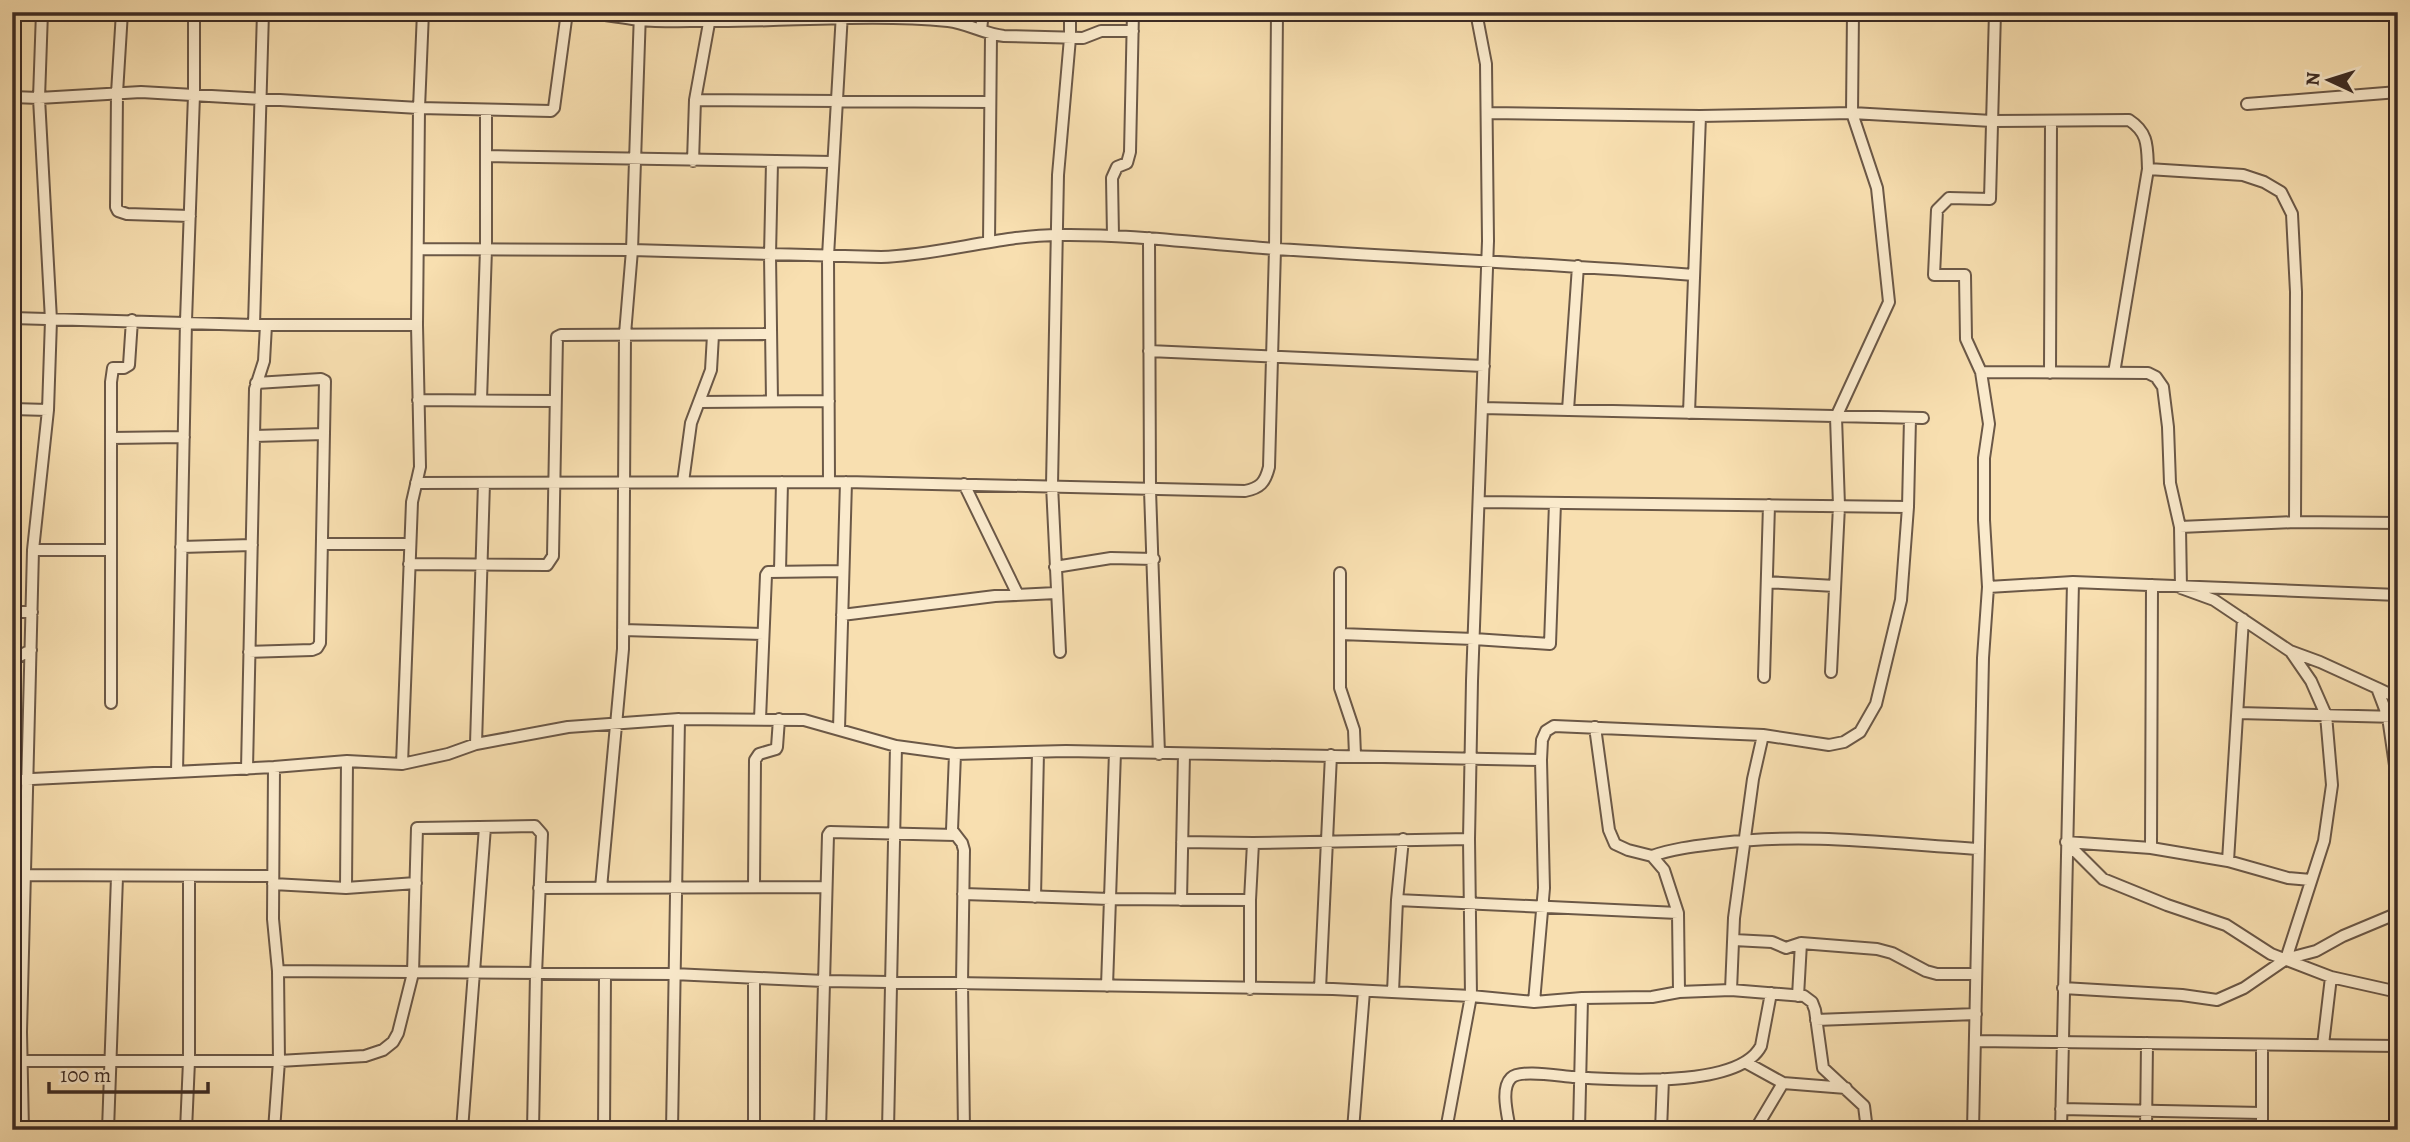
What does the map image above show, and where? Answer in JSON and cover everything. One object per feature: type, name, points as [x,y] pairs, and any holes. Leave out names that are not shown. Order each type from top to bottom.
[{"type":"street","points":[[23,1130],[22,1061],[17,999],[25,875],[33,550],[48,410],[51,320],[39,98],[42,12]]},
{"type":"street","points":[[122,12],[117,93],[116,207],[118,211],[127,214],[190,216]]},
{"type":"street","points":[[177,772],[194,12]]},
{"type":"street","points":[[254,325],[263,12]]},
{"type":"street","points":[[402,764],[410,544],[420,467],[417,325],[419,108],[423,12]]},
{"type":"street","points":[[12,97],[141,92],[419,108],[553,110],[567,12]]},
{"type":"street","points":[[576,12],[711,17],[842,15],[948,22],[986,32],[1070,38],[1083,38],[1101,31],[1133,32]]},
{"type":"street","points":[[983,12],[990,102],[989,242]]},
{"type":"street","points":[[1060,652],[1052,485],[1058,175],[1070,12]]},
{"type":"street","points":[[1113,236],[1112,178],[1117,167],[1127,163],[1130,152],[1133,12]]},
{"type":"street","points":[[416,482],[846,482],[1245,491],[1258,488],[1266,478],[1269,467],[1275,249],[1277,12]]},
{"type":"street","points":[[1446,1130],[1471,996],[1469,839],[1488,261],[1486,64],[1476,12]]},
{"type":"street","points":[[1831,672],[1839,506],[1836,417],[1889,302],[1877,188],[1852,113],[1853,12]]},
{"type":"street","points":[[1973,1130],[1983,658],[1988,587],[1984,458],[1989,424],[1981,372],[1966,339],[1965,275],[1934,275],[1937,210],[1949,198],[1990,199],[1995,12]]},
{"type":"street","points":[[829,482],[828,256],[842,15]]},
{"type":"street","points":[[601,888],[623,630],[625,334],[632,250],[640,16]]},
{"type":"street","points":[[693,161],[695,100],[711,17]]},
{"type":"street","points":[[2247,104],[2398,92]]},
{"type":"street","points":[[695,100],[990,102]]},
{"type":"street","points":[[481,400],[486,249],[486,110]]},
{"type":"street","points":[[1487,113],[1700,116],[1852,113],[1992,121],[2129,120],[2140,127],[2147,142],[2148,169],[2114,373]]},
{"type":"street","points":[[1689,413],[1700,116]]},
{"type":"street","points":[[2050,373],[2051,122]]},
{"type":"street","points":[[486,156],[832,162]]},
{"type":"street","points":[[772,162],[772,401]]},
{"type":"street","points":[[2148,169],[2243,175],[2264,182],[2281,192],[2292,214],[2296,292],[2295,522]]},
{"type":"street","points":[[418,249],[632,250],[901,256],[989,242],[1057,235],[1113,236],[1275,249],[1694,275]]},
{"type":"street","points":[[1149,238],[1150,490],[1159,754]]},
{"type":"street","points":[[1569,410],[1578,266]]},
{"type":"street","points":[[12,318],[254,325],[417,325]]},
{"type":"street","points":[[111,703],[112,370],[129,365],[132,320]]},
{"type":"street","points":[[247,768],[256,383],[264,360],[266,325]]},
{"type":"street","points":[[409,564],[547,565],[551,562],[557,337],[771,334]]},
{"type":"street","points":[[683,482],[688,433],[711,370],[713,335]]},
{"type":"street","points":[[1149,351],[1484,366]]},
{"type":"street","points":[[1981,372],[2148,373],[2155,377],[2163,387],[2168,427],[2170,483],[2180,527],[2181,588]]},
{"type":"street","points":[[249,652],[312,650],[320,643],[324,380],[256,383]]},
{"type":"street","points":[[418,400],[555,401]]},
{"type":"street","points":[[699,402],[829,401]]},
{"type":"street","points":[[1482,408],[1923,418]]},
{"type":"street","points":[[12,409],[48,410]]},
{"type":"street","points":[[1534,1002],[1544,888],[1541,760],[1542,740],[1546,731],[1554,726],[1763,735],[1829,745],[1844,742],[1860,732],[1876,704],[1901,600],[1908,508],[1910,418]]},
{"type":"street","points":[[254,436],[324,434]]},
{"type":"street","points":[[111,438],[184,437]]},
{"type":"street","points":[[780,571],[782,482]]},
{"type":"street","points":[[839,729],[846,482]]},
{"type":"street","points":[[476,744],[485,483]]},
{"type":"street","points":[[964,484],[1018,595]]},
{"type":"street","points":[[1479,502],[1908,508]]},
{"type":"street","points":[[1340,634],[1550,644],[1555,503]]},
{"type":"street","points":[[1764,677],[1769,505]]},
{"type":"street","points":[[2180,527],[2295,522],[2398,523]]},
{"type":"street","points":[[322,544],[410,544]]},
{"type":"street","points":[[181,547],[252,545]]},
{"type":"street","points":[[33,550],[110,550]]},
{"type":"street","points":[[1055,567],[1111,558],[1154,559]]},
{"type":"street","points":[[760,719],[766,575],[768,572],[780,571],[843,571]]},
{"type":"street","points":[[1340,573],[1340,688],[1354,730],[1355,755]]},
{"type":"street","points":[[1767,582],[1835,586]]},
{"type":"street","points":[[1988,587],[2073,583],[2152,584],[2181,588],[2398,595]]},
{"type":"street","points":[[2061,1130],[2073,583]]},
{"type":"street","points":[[2151,848],[2152,584]]},
{"type":"street","points":[[2181,588],[2214,600],[2290,651],[2398,698]]},
{"type":"street","points":[[842,615],[1056,593]]},
{"type":"street","points":[[12,612],[32,612]]},
{"type":"street","points":[[2228,861],[2243,619]]},
{"type":"street","points":[[623,630],[763,634]]},
{"type":"street","points":[[12,660],[31,650]]},
{"type":"street","points":[[2286,959],[2325,841],[2332,785],[2326,715],[2311,681],[2290,651]]},
{"type":"street","points":[[2377,688],[2393,717],[2398,786]]},
{"type":"street","points":[[2238,713],[2393,717]]},
{"type":"street","points":[[672,1130],[679,719]]},
{"type":"street","points":[[12,780],[347,761],[402,764],[448,754],[476,744],[568,727],[679,719],[804,720],[896,746],[955,754],[1115,752],[1541,760]]},
{"type":"street","points":[[754,887],[755,760],[759,754],[776,749],[779,719]]},
{"type":"street","points":[[1595,727],[1609,830],[1615,844],[1628,850],[1652,856],[1672,849],[1744,840],[1849,839],[1979,849]]},
{"type":"street","points":[[1731,990],[1734,918],[1753,779],[1763,735]]},
{"type":"street","points":[[888,1130],[896,746]]},
{"type":"street","points":[[1035,897],[1038,752]]},
{"type":"street","points":[[1107,986],[1115,752]]},
{"type":"street","points":[[955,754],[953,830],[963,845],[964,1130]]},
{"type":"street","points":[[1181,900],[1184,754]]},
{"type":"street","points":[[1320,989],[1331,755]]},
{"type":"street","points":[[346,888],[347,761]]},
{"type":"street","points":[[274,767],[273,880],[279,1061],[274,1130]]},
{"type":"street","points":[[462,1130],[485,827]]},
{"type":"street","points":[[22,1061],[279,1061],[365,1056],[383,1050],[393,1042],[398,1033],[413,973],[418,828],[535,827],[541,831],[533,1130]]},
{"type":"street","points":[[820,1130],[826,838],[830,832],[955,835]]},
{"type":"street","points":[[1393,992],[1403,839]]},
{"type":"street","points":[[1182,842],[1469,839]]},
{"type":"street","points":[[2066,842],[2151,848],[2228,861],[2288,878],[2311,880]]},
{"type":"street","points":[[2066,842],[2103,879],[2226,925],[2271,954],[2331,977],[2398,992]]},
{"type":"street","points":[[1250,989],[1253,843]]},
{"type":"street","points":[[1652,856],[1664,870],[1678,913],[1679,992]]},
{"type":"street","points":[[25,875],[188,876],[273,880],[346,888],[416,883]]},
{"type":"street","points":[[186,1130],[189,1061],[188,876]]},
{"type":"street","points":[[108,1130],[117,877]]},
{"type":"street","points":[[540,888],[825,887]]},
{"type":"street","points":[[963,894],[1250,900]]},
{"type":"street","points":[[1397,900],[1678,913]]},
{"type":"street","points":[[2063,988],[2182,995],[2217,1000],[2244,988],[2286,959],[2316,951],[2343,936],[2398,913]]},
{"type":"street","points":[[1734,940],[1772,942],[1786,948],[1801,943],[1877,949],[1937,974],[1975,974]]},
{"type":"street","points":[[1798,996],[1801,943]]},
{"type":"street","points":[[278,971],[673,974],[824,981],[1364,990],[1534,1002],[1652,997],[1679,992],[1731,990],[1804,996],[1812,1002],[1823,1068],[1864,1106],[1867,1130]]},
{"type":"street","points":[[604,1130],[605,974]]},
{"type":"street","points":[[2323,1045],[2331,977]]},
{"type":"street","points":[[754,979],[754,1130]]},
{"type":"street","points":[[1353,1130],[1364,990]]},
{"type":"street","points":[[1510,1130],[1505,1088],[1510,1079],[1518,1073],[1663,1079],[1710,1076],[1745,1062],[1757,1054],[1760,1046],[1770,993]]},
{"type":"street","points":[[1578,1130],[1582,998]]},
{"type":"street","points":[[1816,1020],[1976,1014]]},
{"type":"street","points":[[1976,1041],[2398,1046]]},
{"type":"street","points":[[2146,1130],[2147,1043]]},
{"type":"street","points":[[2262,1045],[2262,1130]]},
{"type":"street","points":[[1745,1062],[1783,1083],[1846,1088]]},
{"type":"street","points":[[1661,1130],[1663,1079]]},
{"type":"street","points":[[1755,1130],[1783,1083]]},
{"type":"street","points":[[2061,1109],[2262,1113]]}]
